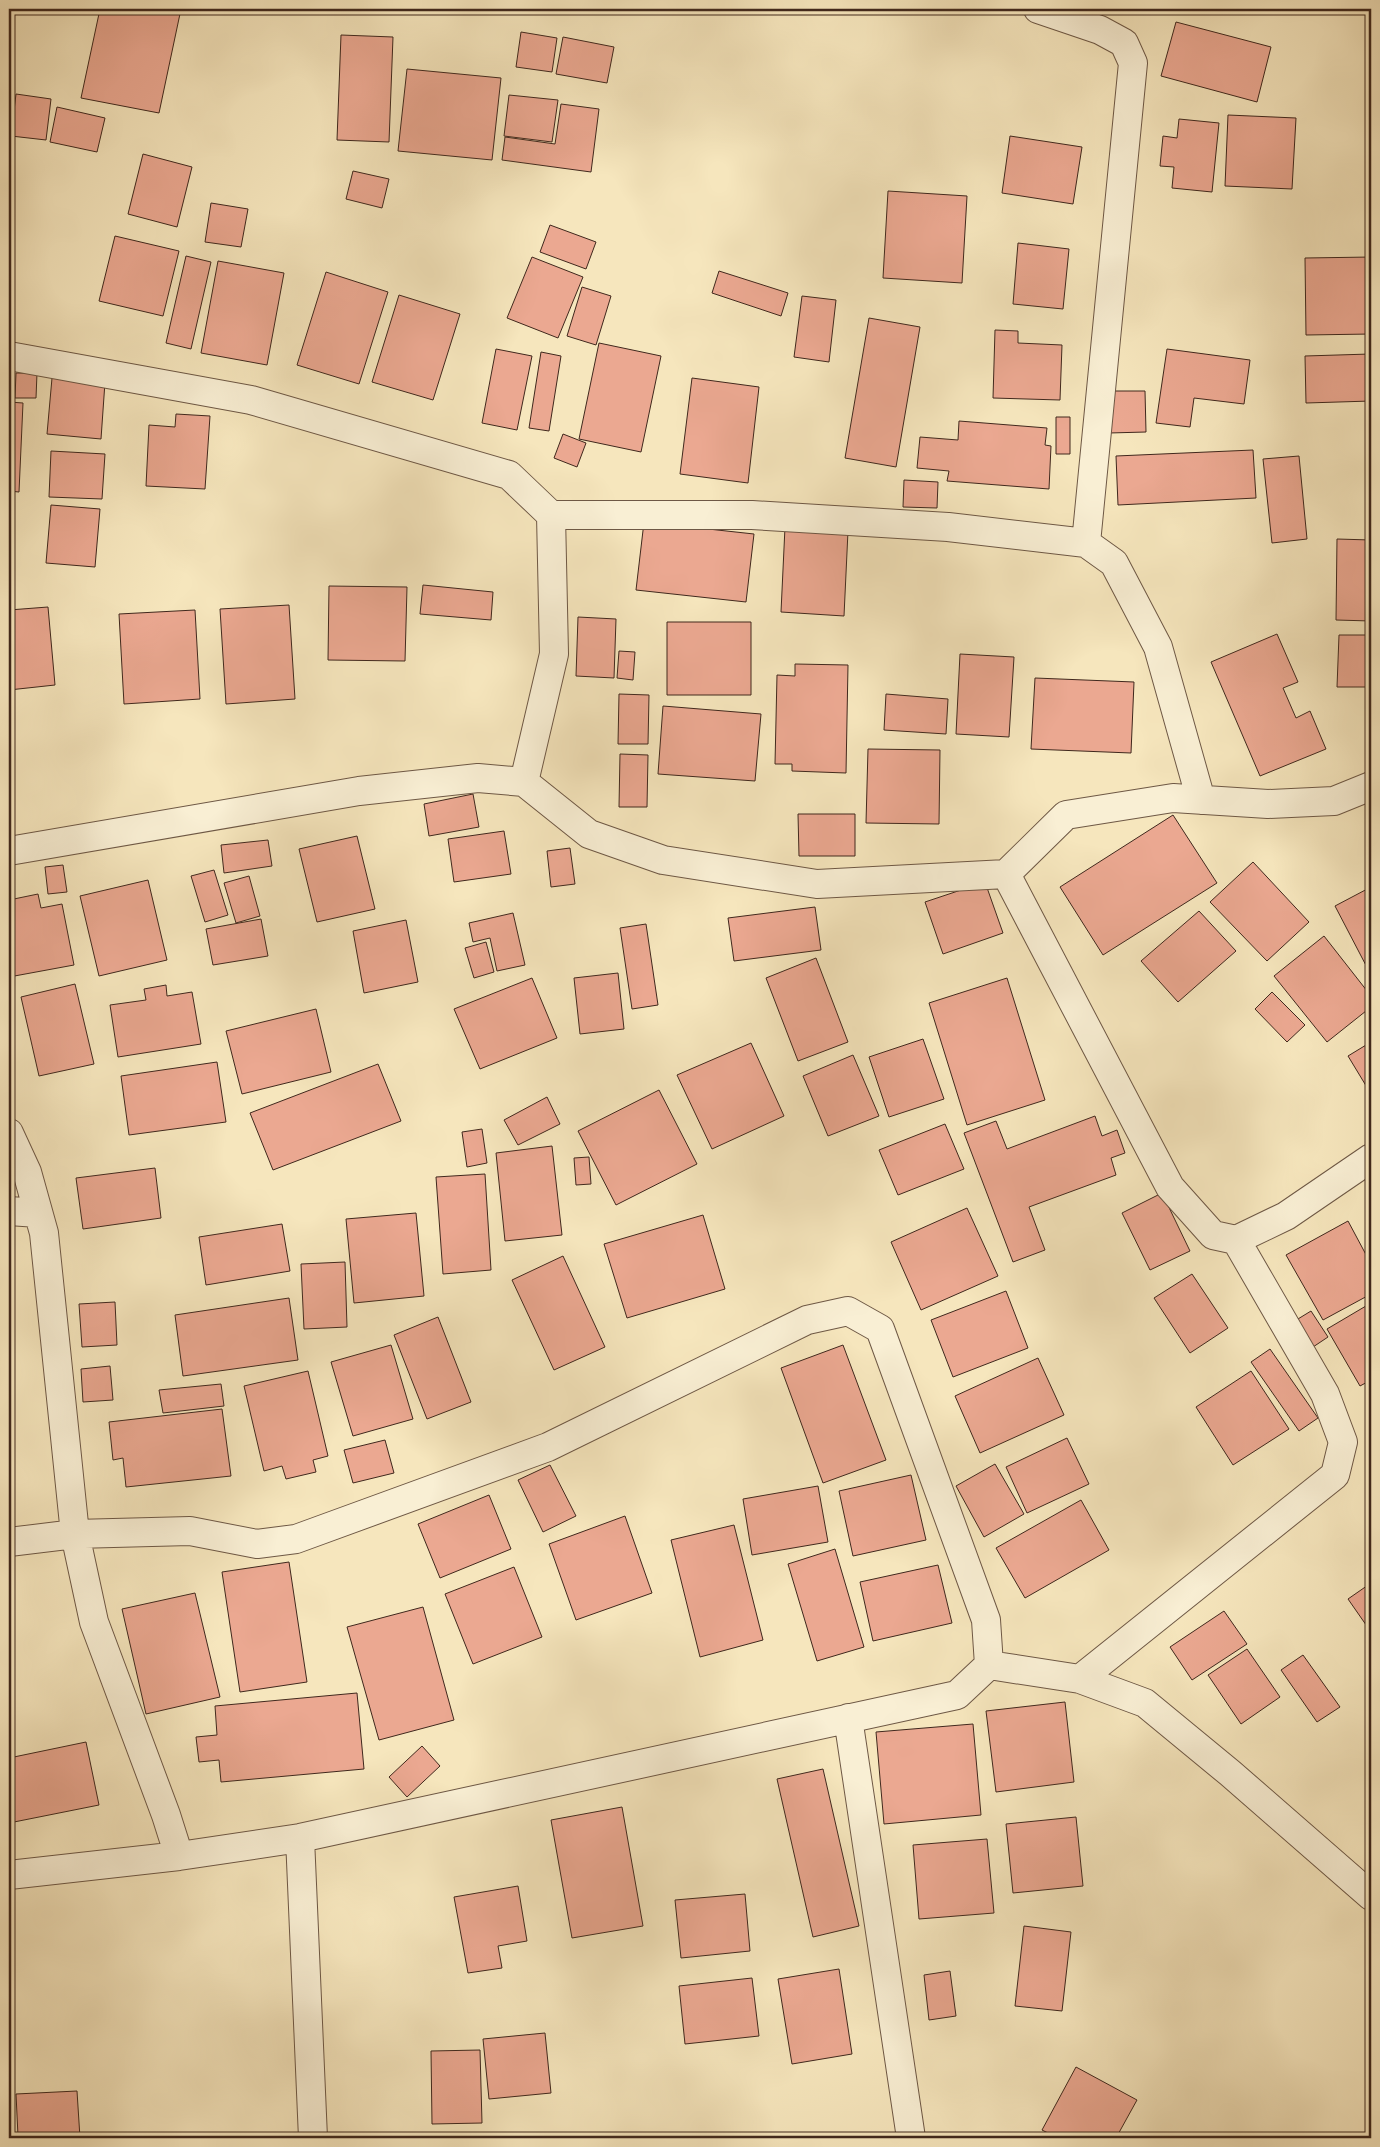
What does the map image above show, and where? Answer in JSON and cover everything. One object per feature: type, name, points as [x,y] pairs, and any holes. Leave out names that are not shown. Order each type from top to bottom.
[{"type":"street","points":[[1038,9],[1100,30],[1124,43],[1133,63],[1086,544]]},
{"type":"street","points":[[9,356],[251,400],[500,472],[509,475],[551,515],[752,515],[948,527],[1086,544],[1114,563],[1158,647],[1201,800]]},
{"type":"street","points":[[524,782],[554,654],[551,515]]},
{"type":"street","points":[[9,851],[359,791],[478,778],[524,782],[589,834],[663,860],[817,884],[1006,874],[1066,815],[1173,798],[1268,804],[1334,801],[1371,786]]},
{"type":"street","points":[[1006,874],[1170,1187],[1213,1235],[1236,1240],[1286,1216],[1371,1158]]},
{"type":"street","points":[[9,1133],[26,1172],[44,1233],[75,1534],[94,1622],[166,1815],[179,1856]]},
{"type":"street","points":[[9,1211],[38,1213]]},
{"type":"street","points":[[1080,1679],[1335,1475],[1343,1442],[1325,1394],[1236,1240]]},
{"type":"street","points":[[9,1542],[75,1534],[190,1531],[257,1544],[296,1539],[548,1448],[807,1320],[848,1311],[880,1329],[986,1620],[989,1665]]},
{"type":"street","points":[[989,1665],[1080,1679],[1145,1703],[1230,1773],[1371,1896]]},
{"type":"street","points":[[9,1876],[179,1856],[300,1838],[957,1695],[989,1665]]},
{"type":"street","points":[[848,1718],[911,2138]]},
{"type":"street","points":[[300,1838],[314,2138]]},
{"type":"building","points":[[100,9],[181,9],[159,113],[81,98]]},
{"type":"building","points":[[1176,22],[1271,47],[1257,102],[1161,76]]},
{"type":"building","points":[[521,32],[557,38],[552,72],[516,67]]},
{"type":"building","points":[[341,35],[393,37],[389,142],[337,140]]},
{"type":"building","points":[[563,37],[614,47],[607,83],[556,74]]},
{"type":"building","points":[[407,69],[501,78],[492,160],[398,151]]},
{"type":"building","points":[[16,94],[51,99],[46,140],[11,136]]},
{"type":"building","points":[[509,95],[558,100],[552,142],[504,136]]},
{"type":"building","points":[[561,104],[599,109],[591,172],[502,160],[505,137],[555,144]]},
{"type":"building","points":[[57,107],[105,118],[97,152],[50,142]]},
{"type":"building","points":[[1228,115],[1296,118],[1292,189],[1225,186]]},
{"type":"building","points":[[1179,119],[1219,123],[1212,192],[1172,188],[1174,167],[1160,166],[1163,136],[1177,138]]},
{"type":"building","points":[[1010,136],[1082,147],[1073,204],[1002,193]]},
{"type":"building","points":[[143,154],[192,167],[177,227],[128,214]]},
{"type":"building","points":[[353,171],[389,179],[382,208],[346,199]]},
{"type":"building","points":[[888,191],[967,196],[962,283],[883,278]]},
{"type":"building","points":[[211,203],[248,209],[241,247],[205,242]]},
{"type":"building","points":[[550,225],[596,242],[586,269],[540,252]]},
{"type":"building","points":[[115,236],[179,251],[163,316],[99,301]]},
{"type":"building","points":[[1018,243],[1069,249],[1063,309],[1013,304]]},
{"type":"building","points":[[186,256],[211,262],[191,349],[166,343]]},
{"type":"building","points":[[532,257],[583,277],[558,338],[507,318]]},
{"type":"building","points":[[1371,257],[1371,334],[1306,335],[1305,258]]},
{"type":"building","points":[[218,261],[284,273],[267,365],[201,353]]},
{"type":"building","points":[[719,271],[788,293],[781,316],[712,293]]},
{"type":"building","points":[[326,272],[388,292],[359,384],[297,365]]},
{"type":"building","points":[[582,287],[611,296],[596,345],[567,336]]},
{"type":"building","points":[[399,295],[460,314],[433,400],[372,382]]},
{"type":"building","points":[[802,296],[836,300],[829,362],[794,357]]},
{"type":"building","points":[[869,318],[920,327],[896,467],[845,458]]},
{"type":"building","points":[[995,330],[1018,331],[1018,343],[1062,345],[1060,400],[993,398]]},
{"type":"building","points":[[599,343],[661,356],[641,452],[579,439]]},
{"type":"building","points":[[496,349],[532,356],[517,430],[482,423]]},
{"type":"building","points":[[1167,349],[1250,360],[1244,404],[1194,398],[1190,427],[1156,423]]},
{"type":"building","points":[[541,352],[561,356],[549,431],[529,428]]},
{"type":"building","points":[[1370,354],[1371,401],[1306,403],[1305,356]]},
{"type":"building","points":[[16,373],[37,373],[36,398],[15,398]]},
{"type":"building","points":[[52,378],[105,382],[101,439],[47,434]]},
{"type":"building","points":[[692,378],[759,387],[748,483],[680,474]]},
{"type":"building","points":[[1109,391],[1145,391],[1146,432],[1109,433]]},
{"type":"building","points":[[9,402],[23,403],[19,492],[9,491]]},
{"type":"building","points":[[176,414],[210,416],[205,489],[146,486],[149,425],[175,427]]},
{"type":"building","points":[[1056,417],[1070,417],[1070,454],[1056,454]]},
{"type":"building","points":[[959,421],[1047,428],[1045,445],[1051,446],[1049,489],[947,481],[949,471],[917,468],[920,437],[958,440]]},
{"type":"building","points":[[563,434],[586,443],[577,467],[554,458]]},
{"type":"building","points":[[1253,450],[1256,498],[1118,505],[1116,456]]},
{"type":"building","points":[[51,451],[105,454],[102,499],[49,497]]},
{"type":"building","points":[[1299,456],[1307,539],[1272,543],[1263,459]]},
{"type":"building","points":[[904,480],[938,482],[937,508],[903,507]]},
{"type":"building","points":[[51,505],[100,509],[95,567],[46,563]]},
{"type":"building","points":[[644,522],[754,534],[746,602],[636,590]]},
{"type":"building","points":[[785,527],[848,531],[844,616],[781,612]]},
{"type":"building","points":[[1337,539],[1371,540],[1371,621],[1336,620]]},
{"type":"building","points":[[423,585],[493,592],[491,620],[420,614]]},
{"type":"building","points":[[329,586],[407,587],[405,661],[328,660]]},
{"type":"building","points":[[289,605],[295,699],[226,704],[220,609]]},
{"type":"building","points":[[48,607],[55,685],[9,690],[9,610]]},
{"type":"building","points":[[195,610],[200,699],[124,704],[119,614]]},
{"type":"building","points":[[578,617],[616,619],[614,678],[576,676]]},
{"type":"building","points":[[667,622],[751,622],[751,695],[667,695]]},
{"type":"building","points":[[1277,634],[1298,682],[1283,688],[1296,718],[1310,711],[1326,749],[1260,776],[1211,662]]},
{"type":"building","points":[[1339,635],[1371,635],[1371,687],[1337,687]]},
{"type":"building","points":[[619,651],[635,652],[633,680],[617,678]]},
{"type":"building","points":[[960,654],[1014,657],[1009,737],[956,734]]},
{"type":"building","points":[[795,664],[848,665],[846,773],[792,771],[792,764],[775,764],[777,675],[795,676]]},
{"type":"building","points":[[1035,678],[1134,682],[1131,753],[1031,749]]},
{"type":"building","points":[[619,694],[649,695],[648,744],[618,744]]},
{"type":"building","points":[[886,694],[948,699],[946,734],[884,730]]},
{"type":"building","points":[[663,706],[761,714],[755,781],[658,774]]},
{"type":"building","points":[[868,749],[940,750],[939,824],[866,823]]},
{"type":"building","points":[[620,754],[648,755],[647,807],[619,807]]},
{"type":"building","points":[[473,794],[479,827],[429,836],[424,804]]},
{"type":"building","points":[[798,814],[855,814],[855,856],[799,856]]},
{"type":"building","points":[[1173,815],[1217,883],[1103,955],[1060,887]]},
{"type":"building","points":[[504,831],[511,874],[454,882],[448,839]]},
{"type":"building","points":[[357,836],[375,909],[317,922],[299,849]]},
{"type":"building","points":[[268,840],[272,866],[224,873],[221,845]]},
{"type":"building","points":[[570,848],[575,884],[551,887],[547,851]]},
{"type":"building","points":[[1253,862],[1309,922],[1267,961],[1210,902]]},
{"type":"building","points":[[63,865],[67,892],[48,894],[45,867]]},
{"type":"building","points":[[214,870],[228,915],[205,922],[191,876]]},
{"type":"building","points":[[249,876],[260,916],[236,923],[224,883]]},
{"type":"building","points":[[148,880],[167,960],[99,976],[80,896]]},
{"type":"building","points":[[985,882],[1003,933],[943,954],[925,902]]},
{"type":"building","points":[[1371,887],[1371,975],[1335,906]]},
{"type":"building","points":[[38,894],[41,908],[62,904],[74,965],[9,977],[9,900]]},
{"type":"building","points":[[815,907],[821,950],[734,961],[728,918]]},
{"type":"building","points":[[1199,911],[1236,951],[1178,1002],[1141,961]]},
{"type":"building","points":[[513,913],[525,965],[497,971],[490,938],[473,942],[469,923]]},
{"type":"building","points":[[261,919],[268,956],[213,965],[206,929]]},
{"type":"building","points":[[406,920],[418,982],[364,993],[353,931]]},
{"type":"building","points":[[646,924],[658,1005],[632,1009],[620,928]]},
{"type":"building","points":[[1324,936],[1371,996],[1371,1007],[1327,1042],[1274,976]]},
{"type":"building","points":[[486,942],[494,972],[474,978],[465,948]]},
{"type":"building","points":[[816,958],[848,1042],[798,1061],[766,978]]},
{"type":"building","points":[[618,973],[624,1029],[580,1034],[574,978]]},
{"type":"building","points":[[532,978],[557,1038],[480,1069],[454,1009]]},
{"type":"building","points":[[1007,978],[1045,1100],[967,1125],[929,1003]]},
{"type":"building","points":[[75,984],[94,1064],[39,1076],[21,997]]},
{"type":"building","points":[[166,985],[167,996],[192,992],[201,1044],[118,1057],[110,1005],[146,1000],[144,989]]},
{"type":"building","points":[[1272,992],[1305,1025],[1287,1042],[1255,1009]]},
{"type":"building","points":[[316,1009],[331,1072],[242,1094],[226,1031]]},
{"type":"building","points":[[923,1039],[944,1099],[889,1117],[869,1057]]},
{"type":"building","points":[[1371,1042],[1371,1087],[1368,1089],[1348,1056]]},
{"type":"building","points":[[751,1043],[784,1116],[712,1149],[677,1075]]},
{"type":"building","points":[[853,1055],[879,1116],[828,1136],[803,1076]]},
{"type":"building","points":[[217,1062],[226,1122],[129,1135],[121,1076]]},
{"type":"building","points":[[378,1064],[401,1121],[273,1170],[250,1113]]},
{"type":"building","points":[[659,1090],[697,1164],[616,1205],[578,1131]]},
{"type":"building","points":[[547,1097],[560,1124],[518,1145],[504,1120]]},
{"type":"building","points":[[1095,1116],[1102,1136],[1117,1130],[1125,1153],[1111,1158],[1116,1175],[1029,1207],[1045,1250],[1013,1262],[964,1133],[996,1121],[1007,1149]]},
{"type":"building","points":[[945,1124],[964,1169],[898,1195],[879,1150]]},
{"type":"building","points":[[482,1129],[487,1163],[467,1167],[462,1132]]},
{"type":"building","points":[[552,1146],[562,1235],[505,1241],[496,1153]]},
{"type":"building","points":[[589,1157],[591,1184],[576,1185],[574,1158]]},
{"type":"building","points":[[155,1168],[161,1218],[83,1229],[76,1178]]},
{"type":"building","points":[[485,1174],[491,1270],[443,1274],[436,1177]]},
{"type":"building","points":[[1162,1193],[1190,1251],[1150,1270],[1122,1213]]},
{"type":"building","points":[[967,1208],[998,1276],[921,1310],[891,1242]]},
{"type":"building","points":[[416,1213],[424,1296],[354,1303],[346,1219]]},
{"type":"building","points":[[703,1215],[725,1289],[627,1318],[604,1244]]},
{"type":"building","points":[[1348,1221],[1371,1264],[1371,1294],[1323,1320],[1286,1255]]},
{"type":"building","points":[[282,1224],[290,1271],[206,1285],[199,1237]]},
{"type":"building","points":[[563,1256],[605,1347],[554,1370],[512,1280]]},
{"type":"building","points":[[345,1262],[347,1327],[304,1329],[301,1264]]},
{"type":"building","points":[[1192,1274],[1228,1328],[1190,1353],[1154,1298]]},
{"type":"building","points":[[1006,1291],[1028,1348],[953,1377],[931,1320]]},
{"type":"building","points":[[289,1298],[298,1360],[183,1376],[175,1315]]},
{"type":"building","points":[[115,1302],[117,1345],[82,1347],[79,1304]]},
{"type":"building","points":[[1371,1303],[1371,1380],[1360,1386],[1327,1329]]},
{"type":"building","points":[[1311,1311],[1328,1337],[1310,1349],[1293,1322]]},
{"type":"building","points":[[438,1317],[471,1402],[427,1419],[394,1335]]},
{"type":"building","points":[[391,1345],[413,1419],[353,1436],[331,1362]]},
{"type":"building","points":[[843,1345],[886,1460],[823,1483],[781,1368]]},
{"type":"building","points":[[1270,1349],[1318,1418],[1299,1431],[1251,1362]]},
{"type":"building","points":[[1038,1358],[1064,1415],[980,1453],[955,1396]]},
{"type":"building","points":[[110,1366],[113,1400],[83,1402],[81,1369]]},
{"type":"building","points":[[308,1371],[328,1456],[313,1460],[316,1472],[286,1479],[282,1466],[264,1471],[244,1386]]},
{"type":"building","points":[[1251,1371],[1289,1429],[1233,1465],[1196,1407]]},
{"type":"building","points":[[221,1384],[224,1406],[163,1413],[159,1390]]},
{"type":"building","points":[[222,1409],[231,1476],[126,1487],[123,1458],[113,1460],[109,1422]]},
{"type":"building","points":[[1067,1438],[1089,1484],[1027,1513],[1006,1467]]},
{"type":"building","points":[[385,1440],[394,1473],[353,1483],[344,1450]]},
{"type":"building","points":[[995,1464],[1024,1514],[984,1537],[956,1486]]},
{"type":"building","points":[[550,1465],[576,1516],[543,1532],[518,1480]]},
{"type":"building","points":[[911,1475],[926,1540],[853,1556],[839,1491]]},
{"type":"building","points":[[818,1486],[828,1542],[752,1555],[743,1499]]},
{"type":"building","points":[[489,1495],[511,1549],[440,1578],[418,1524]]},
{"type":"building","points":[[1081,1500],[1109,1550],[1025,1598],[996,1548]]},
{"type":"building","points":[[625,1516],[652,1593],[576,1620],[549,1544]]},
{"type":"building","points":[[734,1525],[763,1640],[700,1657],[671,1540]]},
{"type":"building","points":[[835,1549],[864,1647],[817,1661],[788,1564]]},
{"type":"building","points":[[289,1562],[307,1682],[240,1692],[222,1572]]},
{"type":"building","points":[[938,1565],[952,1623],[873,1641],[860,1582]]},
{"type":"building","points":[[514,1567],[542,1637],[473,1664],[445,1594]]},
{"type":"building","points":[[1371,1583],[1371,1632],[1348,1599]]},
{"type":"building","points":[[195,1593],[220,1697],[146,1714],[122,1609]]},
{"type":"building","points":[[423,1607],[454,1720],[379,1740],[347,1627]]},
{"type":"building","points":[[1224,1611],[1247,1644],[1192,1680],[1170,1647]]},
{"type":"building","points":[[1247,1649],[1280,1697],[1241,1724],[1208,1675]]},
{"type":"building","points":[[1303,1655],[1340,1707],[1317,1722],[1281,1670]]},
{"type":"building","points":[[357,1693],[364,1769],[221,1782],[219,1760],[199,1762],[196,1737],[217,1735],[215,1706]]},
{"type":"building","points":[[1065,1702],[1074,1782],[996,1792],[986,1711]]},
{"type":"building","points":[[973,1724],[981,1815],[884,1824],[876,1732]]},
{"type":"building","points":[[86,1742],[99,1805],[9,1823],[9,1758]]},
{"type":"building","points":[[422,1746],[440,1766],[407,1797],[389,1777]]},
{"type":"building","points":[[823,1769],[859,1926],[813,1937],[777,1779]]},
{"type":"building","points":[[622,1807],[643,1926],[572,1938],[551,1820]]},
{"type":"building","points":[[1076,1817],[1083,1886],[1013,1893],[1006,1824]]},
{"type":"building","points":[[987,1839],[994,1913],[919,1919],[913,1845]]},
{"type":"building","points":[[518,1886],[527,1941],[498,1946],[502,1968],[468,1973],[454,1897]]},
{"type":"building","points":[[745,1894],[750,1951],[681,1958],[675,1900]]},
{"type":"building","points":[[1024,1926],[1071,1932],[1062,2011],[1015,2006]]},
{"type":"building","points":[[839,1969],[852,2054],[792,2064],[778,1979]]},
{"type":"building","points":[[950,1971],[956,2016],[929,2020],[924,1975]]},
{"type":"building","points":[[752,1978],[759,2036],[685,2044],[679,1986]]},
{"type":"building","points":[[545,2033],[551,2093],[489,2099],[483,2039]]},
{"type":"building","points":[[480,2050],[482,2123],[432,2124],[431,2051]]},
{"type":"building","points":[[1076,2067],[1137,2100],[1116,2138],[1058,2138],[1042,2130]]},
{"type":"building","points":[[77,2091],[80,2138],[9,2138],[9,2136],[18,2136],[16,2094]]}]
